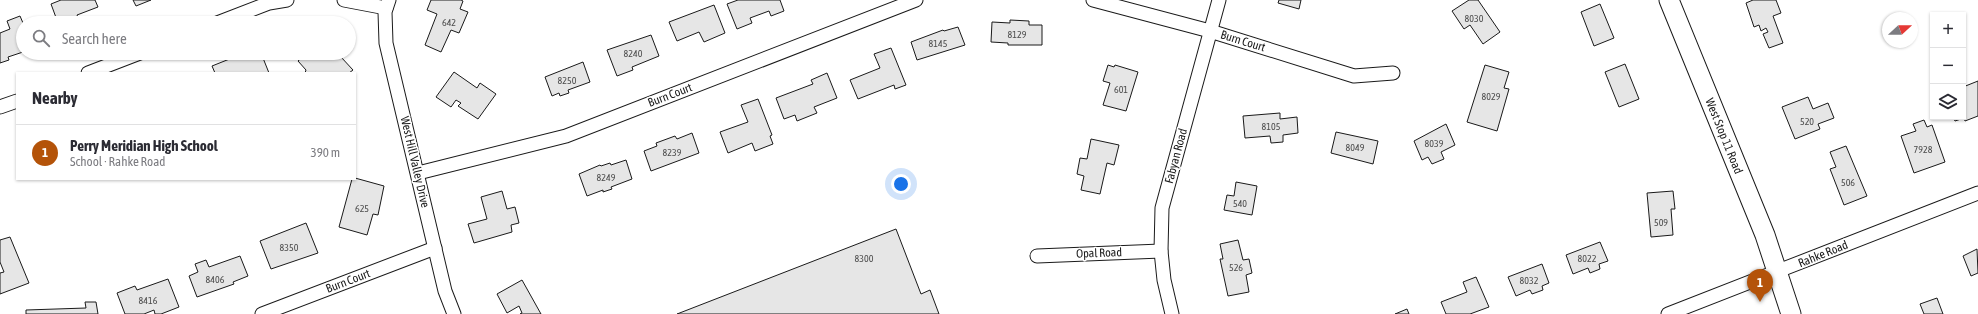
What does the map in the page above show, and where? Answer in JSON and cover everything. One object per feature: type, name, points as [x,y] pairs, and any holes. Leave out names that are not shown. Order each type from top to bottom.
[{"type":"main road","name":"West Stop 11 Road","points":[[1669,0],[1765,235],[1791,314]]},
{"type":"street","points":[[235,16],[269,3],[287,0]]},
{"type":"street","points":[[344,0],[387,4]]},
{"type":"street","name":"Burn Court","points":[[418,173],[566,136],[916,0]]},
{"type":"street","name":"Burn Court","points":[[1093,0],[1210,31],[1354,76],[1393,73]]},
{"type":"street","name":"Fabyan Road","points":[[1172,314],[1164,280],[1161,251],[1162,208],[1219,0]]},
{"type":"street","name":"West Hill Valley Drive","points":[[387,4],[386,43],[445,291],[454,314]]},
{"type":"street","points":[[91,72],[122,60]]},
{"type":"street","points":[[0,107],[16,101]]},
{"type":"street","name":"Rahke Road","points":[[1668,314],[1978,193]]},
{"type":"street","name":"Burn Court","points":[[262,314],[435,248]]},
{"type":"street","name":"Opal Road","points":[[1037,256],[1161,251]]},
{"type":"building","points":[[61,0],[95,0],[98,7],[77,16],[55,16],[51,4]]},
{"type":"building","points":[[133,0],[151,0],[136,6]]},
{"type":"building","points":[[431,0],[461,0],[463,1],[460,9],[468,12],[459,33],[451,30],[441,52],[425,45],[437,14],[427,10]]},
{"type":"building","points":[[738,0],[780,0],[784,11],[771,16],[769,11],[750,18],[752,23],[737,29],[727,4]]},
{"type":"building","points":[[1279,0],[1301,0],[1299,9],[1278,3]]},
{"type":"building","points":[[1469,0],[1478,0],[1500,32],[1483,44],[1470,25],[1464,29],[1452,11]]},
{"type":"building","points":[[1753,0],[1776,0],[1781,13],[1773,16],[1783,43],[1769,48],[1763,34],[1768,32],[1766,28],[1761,31],[1759,25],[1754,27],[1746,3]]},
{"type":"building","points":[[1600,4],[1614,38],[1594,46],[1581,12]]},
{"type":"building","points":[[714,5],[725,33],[704,42],[699,32],[677,41],[669,22]]},
{"type":"building","points":[[16,18],[16,54],[8,57],[9,60],[0,63],[0,33],[10,29],[7,21]]},
{"type":"building","points":[[1010,20],[1029,21],[1029,25],[1042,25],[1042,45],[1008,45],[1008,43],[991,42],[992,22],[1010,23]]},
{"type":"building","points":[[958,27],[965,45],[917,60],[911,42],[943,30]]},
{"type":"building","points":[[651,35],[659,56],[632,67],[633,70],[617,76],[607,50]]},
{"type":"building","points":[[891,48],[906,85],[895,89],[894,85],[858,99],[850,80],[880,68],[874,54]]},
{"type":"building","points":[[227,60],[264,60],[269,72],[215,72],[212,66]]},
{"type":"building","points":[[344,60],[353,70],[350,72],[305,72],[306,70],[298,61]]},
{"type":"building","points":[[583,62],[590,82],[568,90],[569,93],[560,96],[559,93],[552,96],[545,77]]},
{"type":"building","points":[[1625,64],[1639,99],[1619,107],[1605,72]]},
{"type":"building","points":[[1108,65],[1114,67],[1115,65],[1138,72],[1126,111],[1103,105],[1110,83],[1103,81]]},
{"type":"building","points":[[1485,65],[1509,72],[1504,88],[1509,89],[1497,131],[1467,122]]},
{"type":"building","points":[[454,72],[477,88],[480,83],[496,94],[478,119],[458,106],[461,103],[456,100],[451,107],[436,97]]},
{"type":"building","points":[[827,73],[837,98],[814,107],[817,113],[797,121],[795,115],[784,119],[776,98],[813,84],[811,80]]},
{"type":"building","points":[[1978,81],[1978,116],[1965,121],[1966,120],[1966,86]]},
{"type":"building","points":[[1808,97],[1813,109],[1828,103],[1834,118],[1818,124],[1820,129],[1795,139],[1782,107]]},
{"type":"building","points":[[758,99],[772,135],[770,136],[773,144],[755,151],[752,143],[728,153],[720,132],[748,122],[741,105]]},
{"type":"building","points":[[1280,113],[1280,119],[1297,117],[1298,133],[1283,135],[1283,142],[1271,143],[1270,136],[1245,138],[1243,116]]},
{"type":"building","points":[[1924,120],[1927,127],[1932,125],[1945,162],[1914,173],[1901,136],[1916,131],[1913,124]]},
{"type":"building","points":[[1446,124],[1455,145],[1441,152],[1444,159],[1432,164],[1428,157],[1422,160],[1414,141]]},
{"type":"building","points":[[1336,132],[1378,141],[1373,164],[1331,153]]},
{"type":"building","points":[[692,133],[699,153],[651,171],[644,151],[657,146],[656,143],[675,136],[677,139]]},
{"type":"building","points":[[1091,139],[1119,145],[1114,165],[1107,163],[1100,194],[1081,190],[1084,176],[1077,174],[1080,158],[1087,159]]},
{"type":"building","points":[[1846,146],[1867,196],[1844,205],[1830,169],[1836,167],[1830,152]]},
{"type":"building","points":[[626,160],[632,179],[611,187],[612,189],[603,192],[603,190],[587,196],[579,174],[600,165],[610,163],[611,165]]},
{"type":"building","points":[[356,178],[384,186],[378,215],[373,214],[367,235],[339,227],[352,180],[356,180]]},
{"type":"building","points":[[1236,182],[1257,186],[1252,215],[1224,210],[1227,195],[1234,196]]},
{"type":"building","points":[[502,191],[507,209],[515,207],[519,223],[511,225],[512,232],[474,243],[468,224],[487,219],[481,197]]},
{"type":"building","points":[[1673,191],[1675,209],[1671,209],[1673,235],[1651,237],[1647,193]]},
{"type":"building","points":[[306,223],[318,253],[271,269],[260,241]]},
{"type":"building","points":[[896,229],[921,294],[930,290],[939,314],[677,314]]},
{"type":"building","points":[[10,237],[29,283],[0,294],[0,273],[4,272],[0,262],[0,240]]},
{"type":"building","points":[[1238,240],[1243,260],[1249,259],[1252,273],[1246,275],[1249,292],[1228,296],[1220,259],[1223,259],[1220,244]]},
{"type":"building","points":[[1600,242],[1608,261],[1599,264],[1600,269],[1590,273],[1588,268],[1573,274],[1566,255]]},
{"type":"building","points":[[1977,249],[1978,273],[1971,276],[1963,256]]},
{"type":"building","points":[[240,256],[248,276],[233,282],[234,284],[197,297],[189,276],[198,272],[195,264],[206,260],[209,267]]},
{"type":"building","points":[[1542,264],[1549,283],[1542,286],[1543,290],[1532,294],[1530,290],[1516,296],[1508,277]]},
{"type":"building","points":[[1476,277],[1489,307],[1470,314],[1446,314],[1441,302],[1467,292],[1463,282]]},
{"type":"building","points":[[168,279],[179,307],[161,314],[155,314],[154,310],[144,314],[125,314],[117,293],[135,286],[137,290]]},
{"type":"building","points":[[522,280],[541,314],[520,314],[522,313],[519,306],[507,313],[497,294]]},
{"type":"building","points":[[1937,298],[1943,314],[1924,314],[1920,304]]},
{"type":"building","points":[[85,302],[96,302],[98,314],[26,314],[26,310],[86,308]]},
{"type":"building","points":[[1407,309],[1409,314],[1395,314]]},
{"type":"place","name":"Perry Meridian High School","points":[[1760,302]]}]
